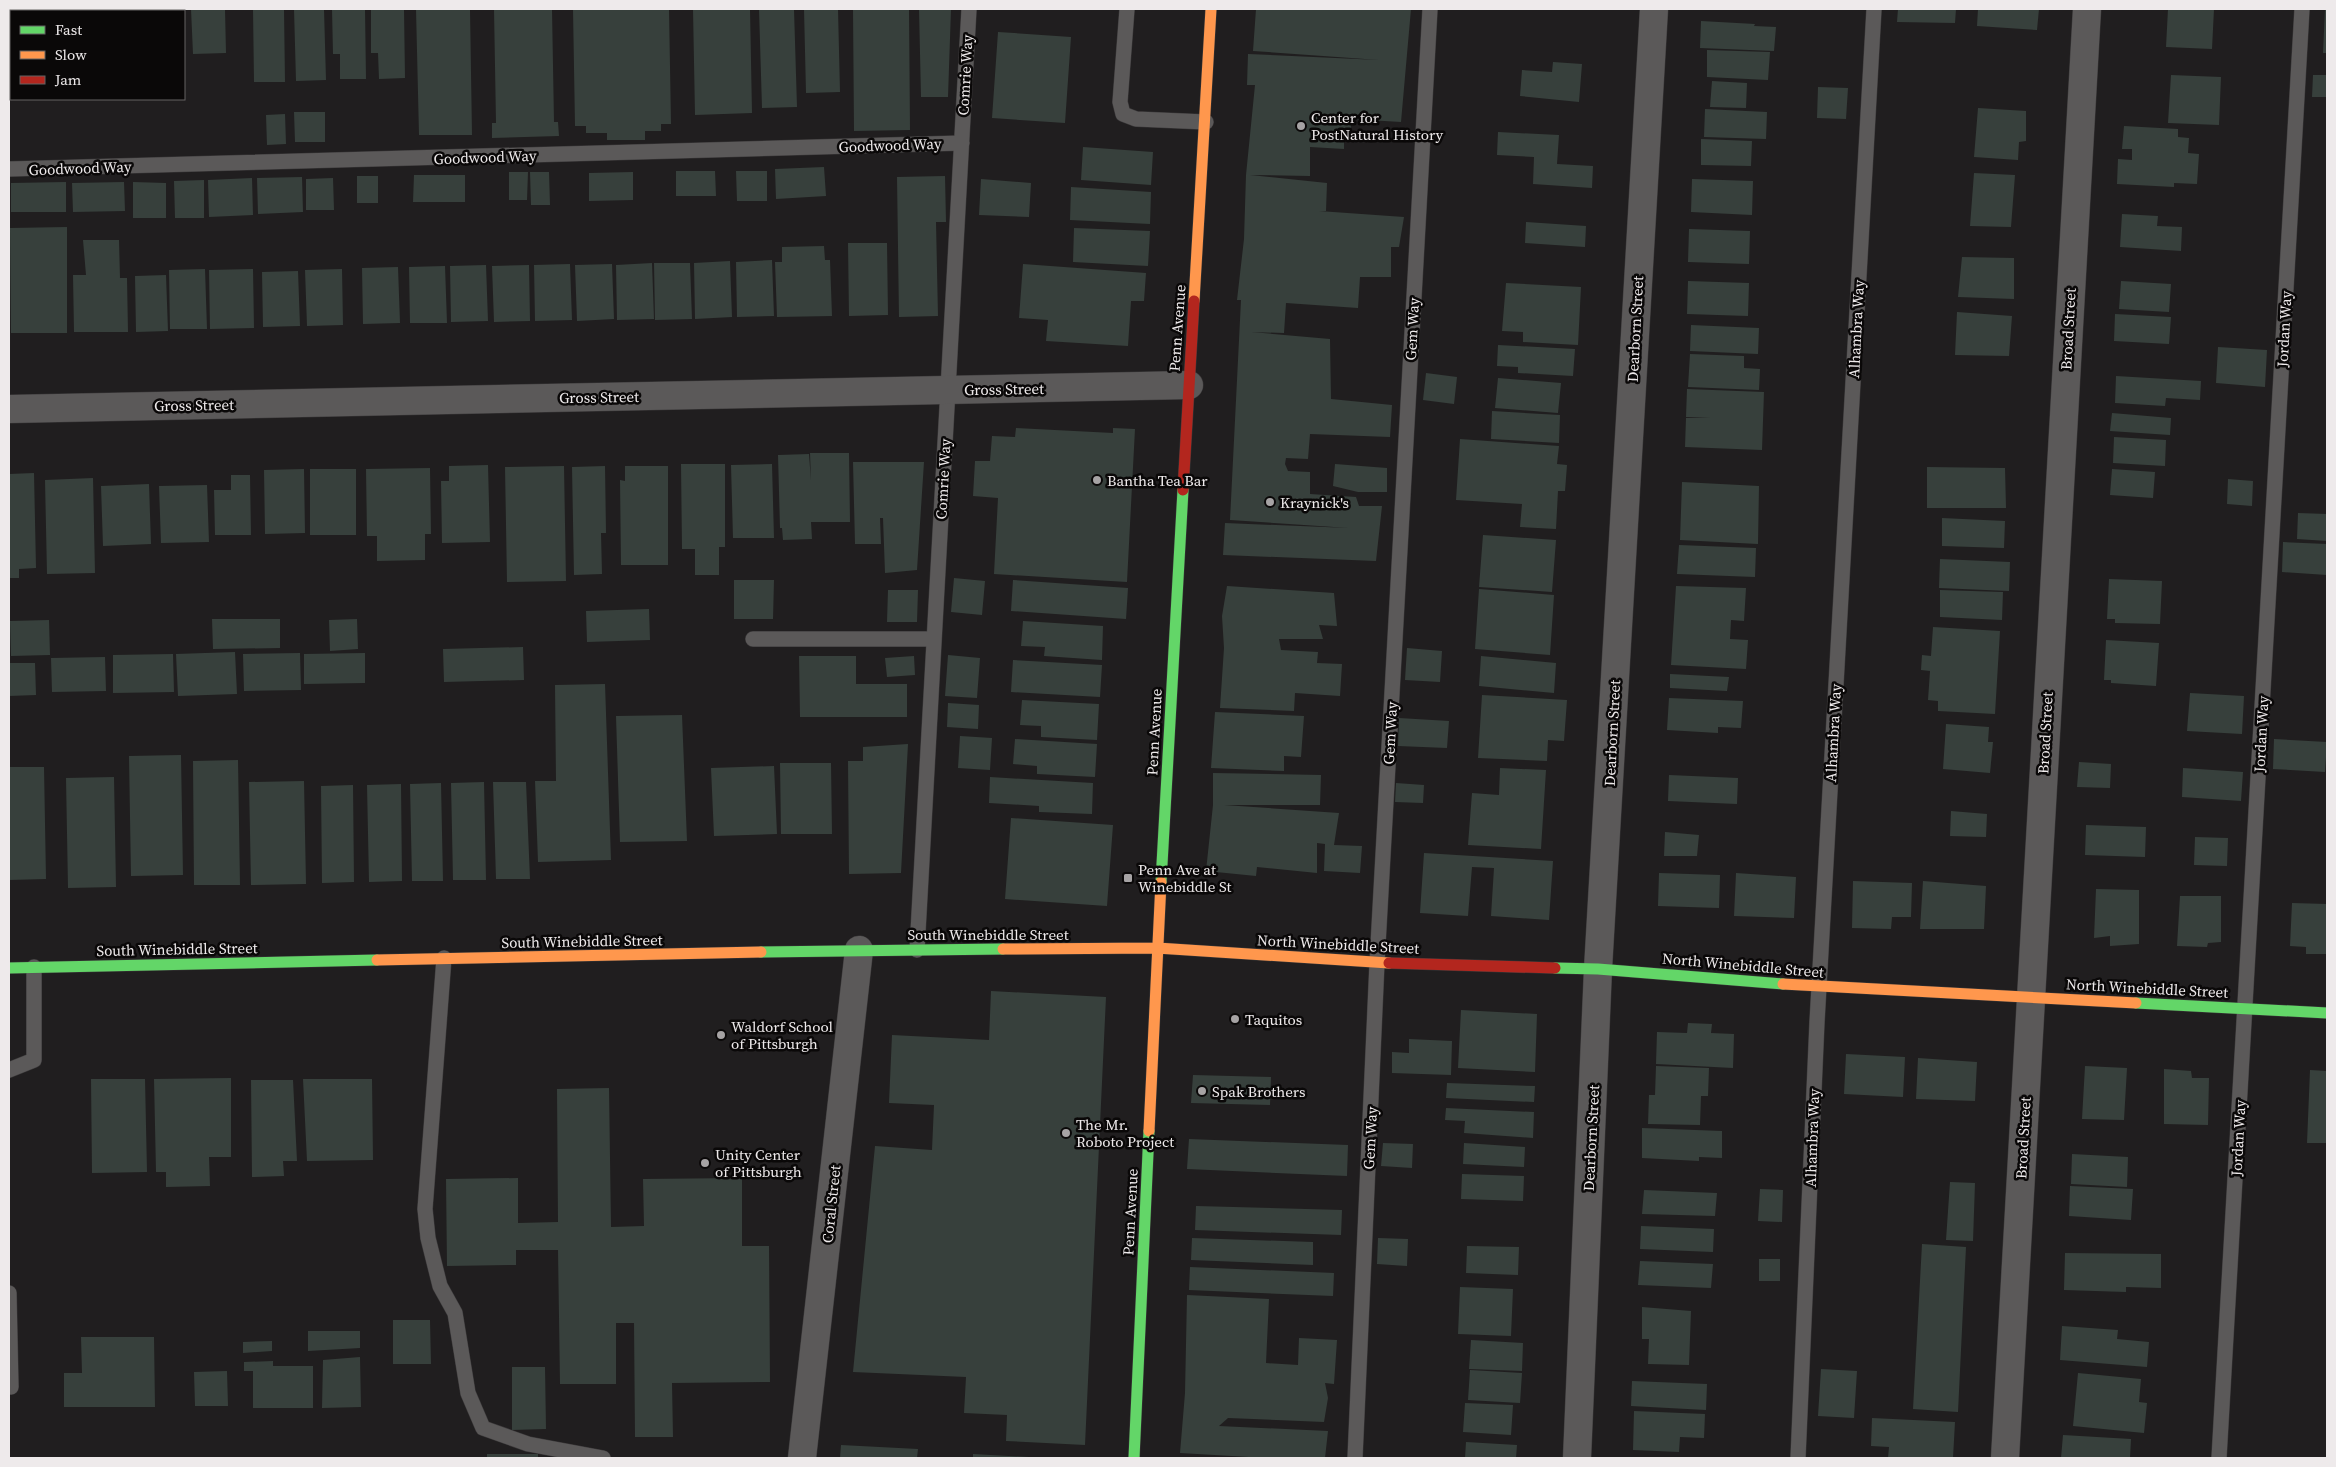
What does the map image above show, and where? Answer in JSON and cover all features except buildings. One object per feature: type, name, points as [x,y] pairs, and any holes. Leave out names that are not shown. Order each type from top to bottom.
[{"type":"street","name":"Penn Avenue","points":[[1134,1458],[1157,948],[1211,9]]},
{"type":"street","name":"Dearborn Street","points":[[1577,1458],[1598,969],[1654,9]]},
{"type":"street","name":"Broad Street","points":[[2005,1458],[2086,9]]},
{"type":"street","name":"Gross Street","points":[[9,409],[1188,385]]},
{"type":"street","name":"North Winebiddle Street","points":[[1157,948],[1377,963],[1598,969],[1819,987],[2031,996],[2327,1013]]},
{"type":"street","name":"South Winebiddle Street","points":[[9,968],[859,950],[1157,948]]},
{"type":"street","name":"Coral Street","points":[[802,1458],[859,950]]},
{"type":"lane","name":"Comrie Way","points":[[917,950],[969,9]]},
{"type":"lane","points":[[1127,9],[1120,102],[1123,114],[1136,119],[1206,122]]},
{"type":"lane","name":"Gem Way","points":[[1355,1458],[1377,963],[1430,9]]},
{"type":"lane","name":"Alhambra Way","points":[[1798,1458],[1819,987],[1874,9]]},
{"type":"lane","name":"Jordan Way","points":[[2219,1458],[2302,9]]},
{"type":"lane","name":"Goodwood Way","points":[[9,169],[962,143]]},
{"type":"lane","points":[[752,639],[934,639]]},
{"type":"lane","points":[[444,958],[425,1209],[428,1238],[440,1286],[455,1313],[468,1393],[483,1428],[528,1444],[603,1458]]},
{"type":"lane","points":[[9,1070],[34,1060],[34,967]]},
{"type":"lane","points":[[9,1293],[11,1386]]},
{"type":"traffic: fast","points":[[1161,882],[1183,490]]},
{"type":"traffic: fast","points":[[761,952],[1003,949]]},
{"type":"traffic: fast","points":[[9,968],[377,960]]},
{"type":"traffic: fast","points":[[1555,968],[1598,969],[1783,984]]},
{"type":"traffic: fast","points":[[2136,1003],[2327,1013]]},
{"type":"traffic: fast","points":[[1134,1458],[1149,1131]]},
{"type":"traffic: slow","points":[[1194,301],[1211,9]]},
{"type":"traffic: slow","points":[[1149,1131],[1161,882]]},
{"type":"traffic: slow","points":[[1003,949],[1157,948],[1389,963]]},
{"type":"traffic: slow","points":[[377,960],[761,952]]},
{"type":"traffic: slow","points":[[1783,984],[2136,1003]]},
{"type":"traffic: jam","points":[[1183,490],[1194,301]]},
{"type":"traffic: jam","points":[[1389,963],[1555,968]]},
{"type":"place","name":"Center for PostNatural History","points":[[1301,126]]},
{"type":"place","name":"Bantha Tea Bar","points":[[1097,480]]},
{"type":"place","name":"Kraynick's","points":[[1270,502]]},
{"type":"place","name":"Penn Ave at Winebiddle St","points":[[1128,878]]},
{"type":"place","name":"Taquitos","points":[[1235,1019]]},
{"type":"place","name":"Waldorf School of Pittsburgh","points":[[721,1035]]},
{"type":"place","name":"Spak Brothers","points":[[1202,1091]]},
{"type":"place","name":"The Mr. Roboto Project","points":[[1066,1133]]},
{"type":"place","name":"Unity Center of Pittsburgh","points":[[705,1163]]}]
